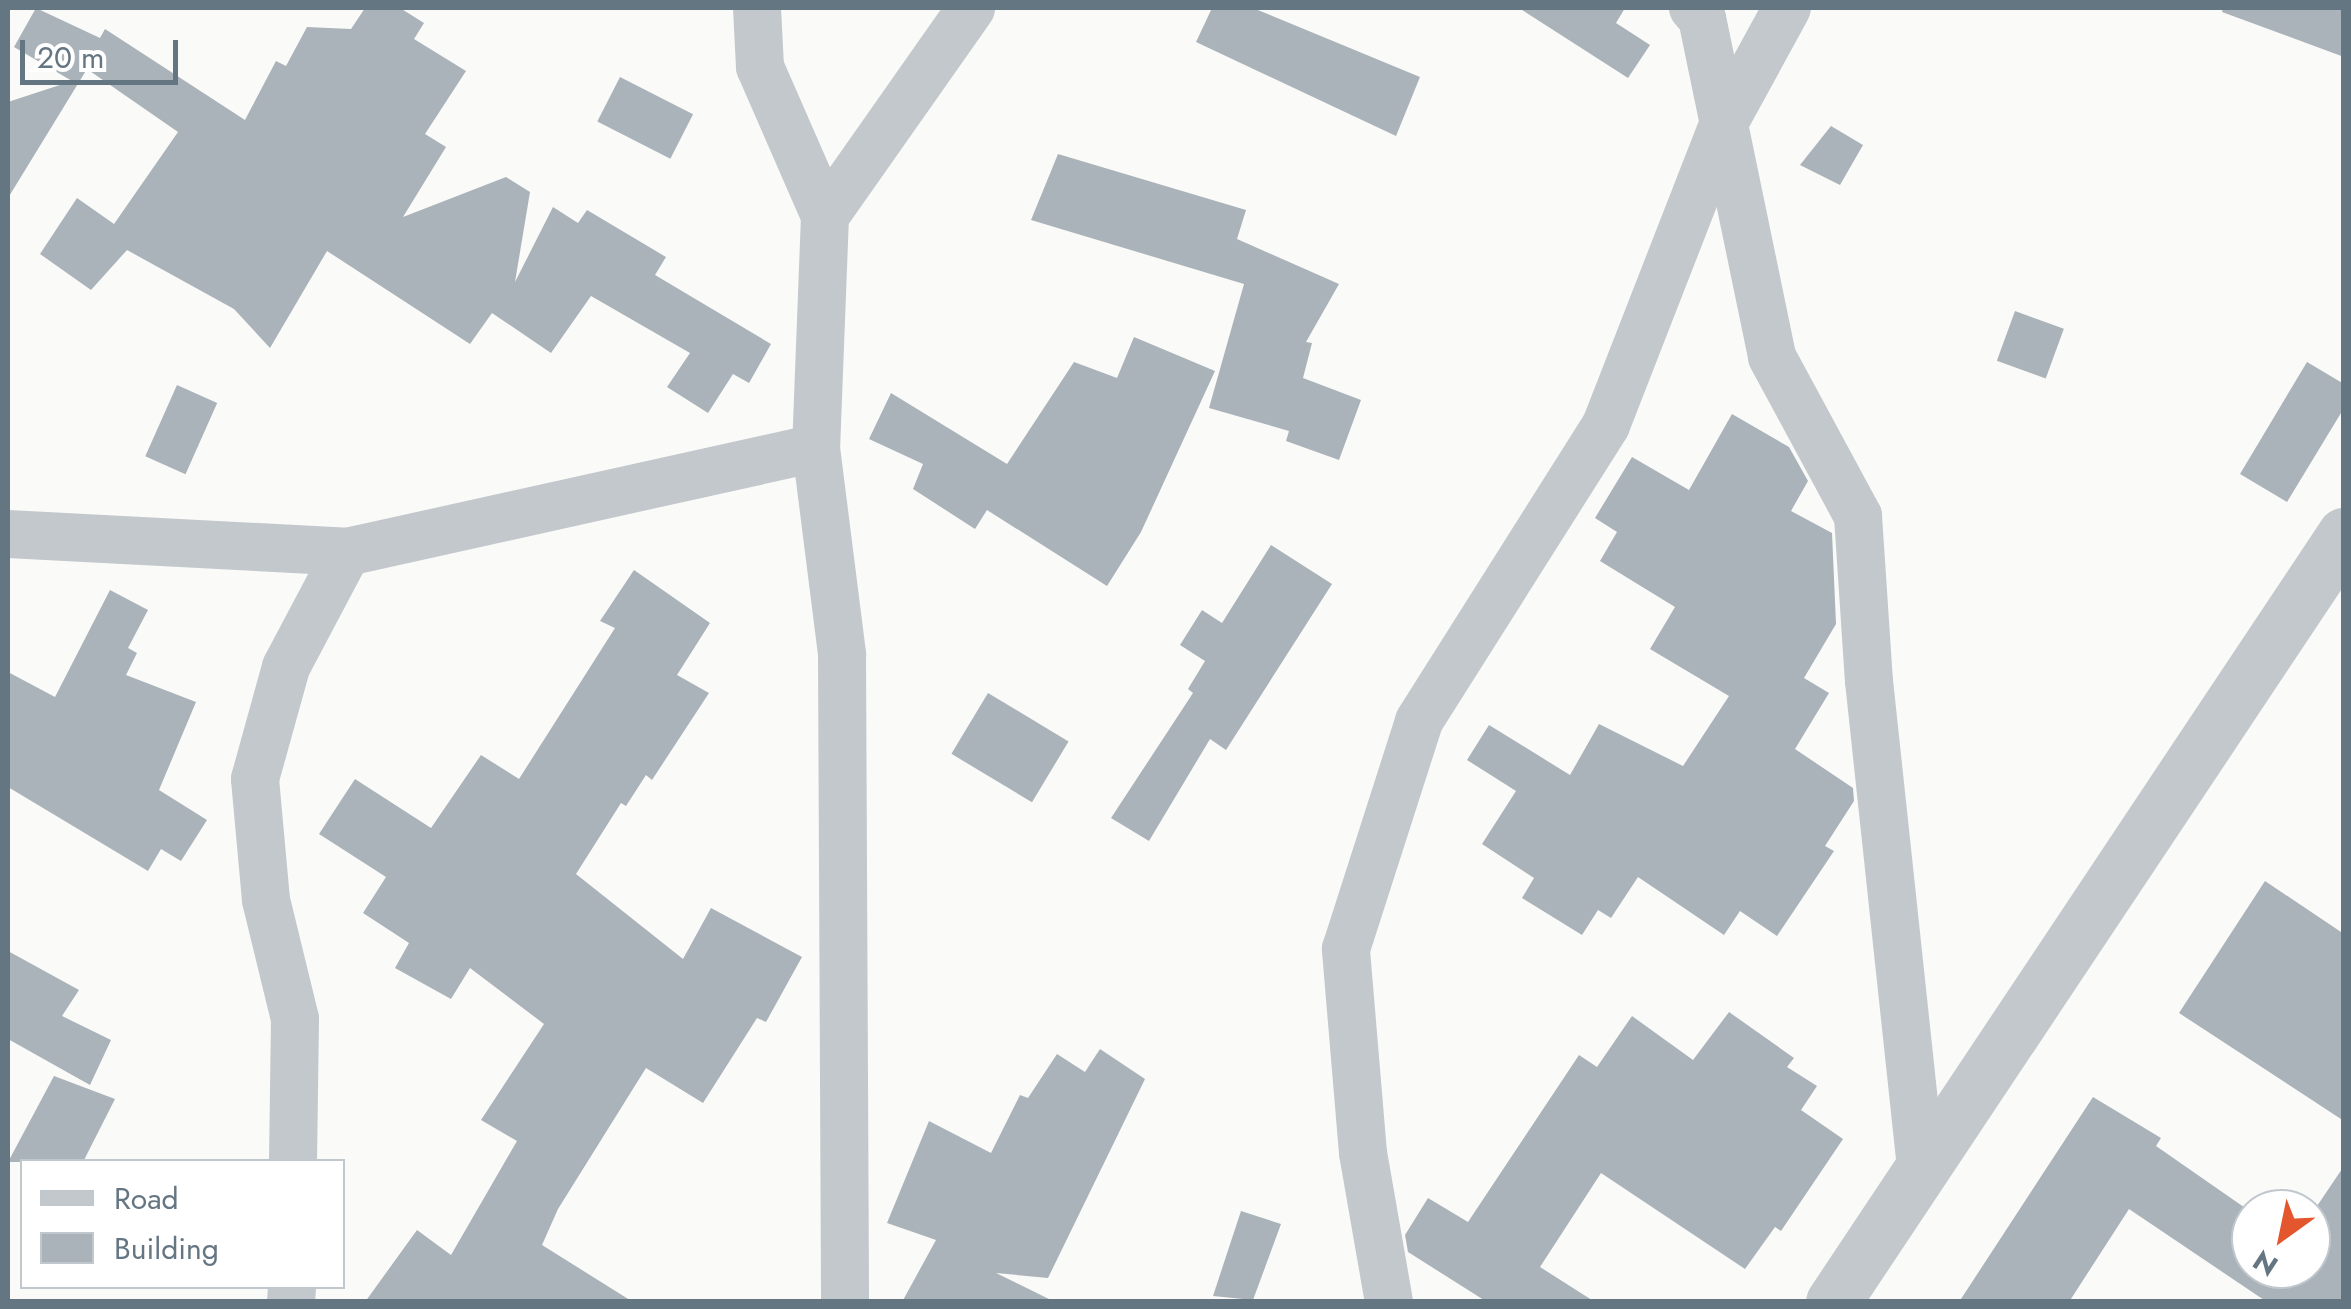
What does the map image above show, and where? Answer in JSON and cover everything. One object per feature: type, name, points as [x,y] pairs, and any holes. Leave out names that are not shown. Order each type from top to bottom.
[{"type":"street","points":[[757,8],[760,67],[825,216],[816,448],[842,655],[846,1302]]},
{"type":"street","points":[[825,216],[971,8]]},
{"type":"street","points":[[1693,8],[1702,18],[1772,357],[1858,516],[1869,681],[1921,1170]]},
{"type":"street","points":[[1389,1302],[1363,1152],[1346,949],[1419,720],[1606,425],[1724,123],[1788,8]]},
{"type":"street","points":[[8,534],[346,552],[816,448]]},
{"type":"street","points":[[1832,1302],[2344,535]]},
{"type":"street","points":[[293,1159],[295,1019],[266,900],[255,779],[286,667],[346,552]]},
{"type":"building","points":[[36,8],[100,38],[105,29],[245,120],[276,61],[286,66],[307,27],[351,29],[365,8],[400,8],[424,23],[414,39],[466,71],[425,134],[446,147],[403,217],[506,177],[530,192],[515,282],[553,207],[578,223],[587,210],[666,257],[655,275],[771,344],[749,383],[733,374],[708,413],[667,387],[690,353],[591,296],[551,353],[492,313],[470,344],[327,251],[270,348],[234,309],[127,250],[91,290],[40,254],[77,198],[114,224],[178,132],[87,69],[8,198],[8,102],[72,81],[14,47]]},
{"type":"building","points":[[1212,8],[1253,8],[1420,77],[1396,136],[1196,42]]},
{"type":"building","points":[[1519,8],[1625,8],[1616,23],[1650,45],[1628,78]]},
{"type":"building","points":[[2223,8],[2344,8],[2344,57],[2222,12]]},
{"type":"building","points":[[620,77],[693,114],[670,159],[597,122]]},
{"type":"building","points":[[1831,126],[1863,145],[1840,185],[1800,165]]},
{"type":"building","points":[[1058,154],[1246,210],[1237,239],[1339,284],[1306,342],[1312,343],[1303,378],[1361,400],[1339,460],[1286,441],[1289,431],[1209,408],[1244,284],[1031,220]]},
{"type":"building","points":[[2015,311],[2064,329],[2046,379],[1997,361]]},
{"type":"building","points":[[1134,337],[1215,371],[1141,532],[1107,586],[987,510],[975,529],[913,489],[923,464],[869,439],[891,393],[1007,464],[1074,362],[1117,378]]},
{"type":"building","points":[[2307,362],[2344,384],[2344,408],[2287,502],[2240,474]]},
{"type":"building","points":[[177,385],[217,403],[185,474],[145,456]]},
{"type":"building","points":[[1732,414],[1789,447],[1808,481],[1791,511],[1832,533],[1836,624],[1804,678],[1829,693],[1795,749],[1853,788],[1854,801],[1825,846],[1834,851],[1777,936],[1740,911],[1724,935],[1638,877],[1611,918],[1598,910],[1582,935],[1522,898],[1534,878],[1482,844],[1516,791],[1467,760],[1489,725],[1570,775],[1599,724],[1683,766],[1729,696],[1650,649],[1675,607],[1600,561],[1617,532],[1595,518],[1632,457],[1689,490]]},
{"type":"building","points":[[1271,545],[1332,584],[1226,750],[1210,739],[1149,841],[1111,818],[1193,693],[1188,689],[1205,661],[1180,645],[1202,610],[1222,623]]},
{"type":"building","points":[[634,570],[710,623],[677,675],[709,693],[652,780],[646,775],[626,806],[621,803],[576,874],[683,959],[711,908],[802,957],[766,1022],[757,1018],[703,1103],[646,1068],[558,1209],[542,1245],[633,1302],[365,1302],[417,1230],[451,1255],[517,1141],[481,1120],[544,1024],[470,968],[451,999],[395,968],[409,943],[363,913],[386,877],[319,834],[355,779],[431,828],[481,755],[519,779],[615,628],[600,621]]},
{"type":"building","points":[[110,590],[148,610],[128,648],[137,653],[126,675],[196,702],[159,790],[207,820],[181,861],[161,849],[148,871],[8,787],[8,672],[55,697]]},
{"type":"building","points":[[988,693],[1069,741],[1032,802],[951,754]]},
{"type":"building","points":[[2265,881],[2344,934],[2344,1121],[2179,1013]]},
{"type":"building","points":[[8,951],[79,990],[62,1016],[111,1040],[90,1085],[8,1039]]},
{"type":"building","points":[[1729,1012],[1794,1058],[1787,1067],[1817,1086],[1801,1110],[1843,1139],[1781,1231],[1775,1227],[1745,1269],[1601,1173],[1540,1267],[1595,1302],[1487,1302],[1408,1252],[1405,1235],[1428,1198],[1468,1222],[1579,1055],[1597,1067],[1632,1016],[1693,1060]]},
{"type":"building","points":[[1100,1049],[1145,1079],[1048,1278],[996,1273],[1055,1302],[902,1302],[936,1240],[887,1223],[929,1121],[991,1153],[1020,1095],[1028,1098],[1057,1054],[1085,1072]]},
{"type":"building","points":[[54,1076],[115,1099],[85,1159],[8,1162]]},
{"type":"building","points":[[2093,1097],[2161,1138],[2156,1146],[2231,1198],[2231,1278],[2129,1209],[2069,1302],[1959,1302]]},
{"type":"building","points":[[2344,1166],[2344,1302],[2267,1302],[2248,1289],[2331,1289],[2329,1189]]},
{"type":"building","points":[[1241,1211],[1281,1224],[1253,1300],[1213,1296]]}]
